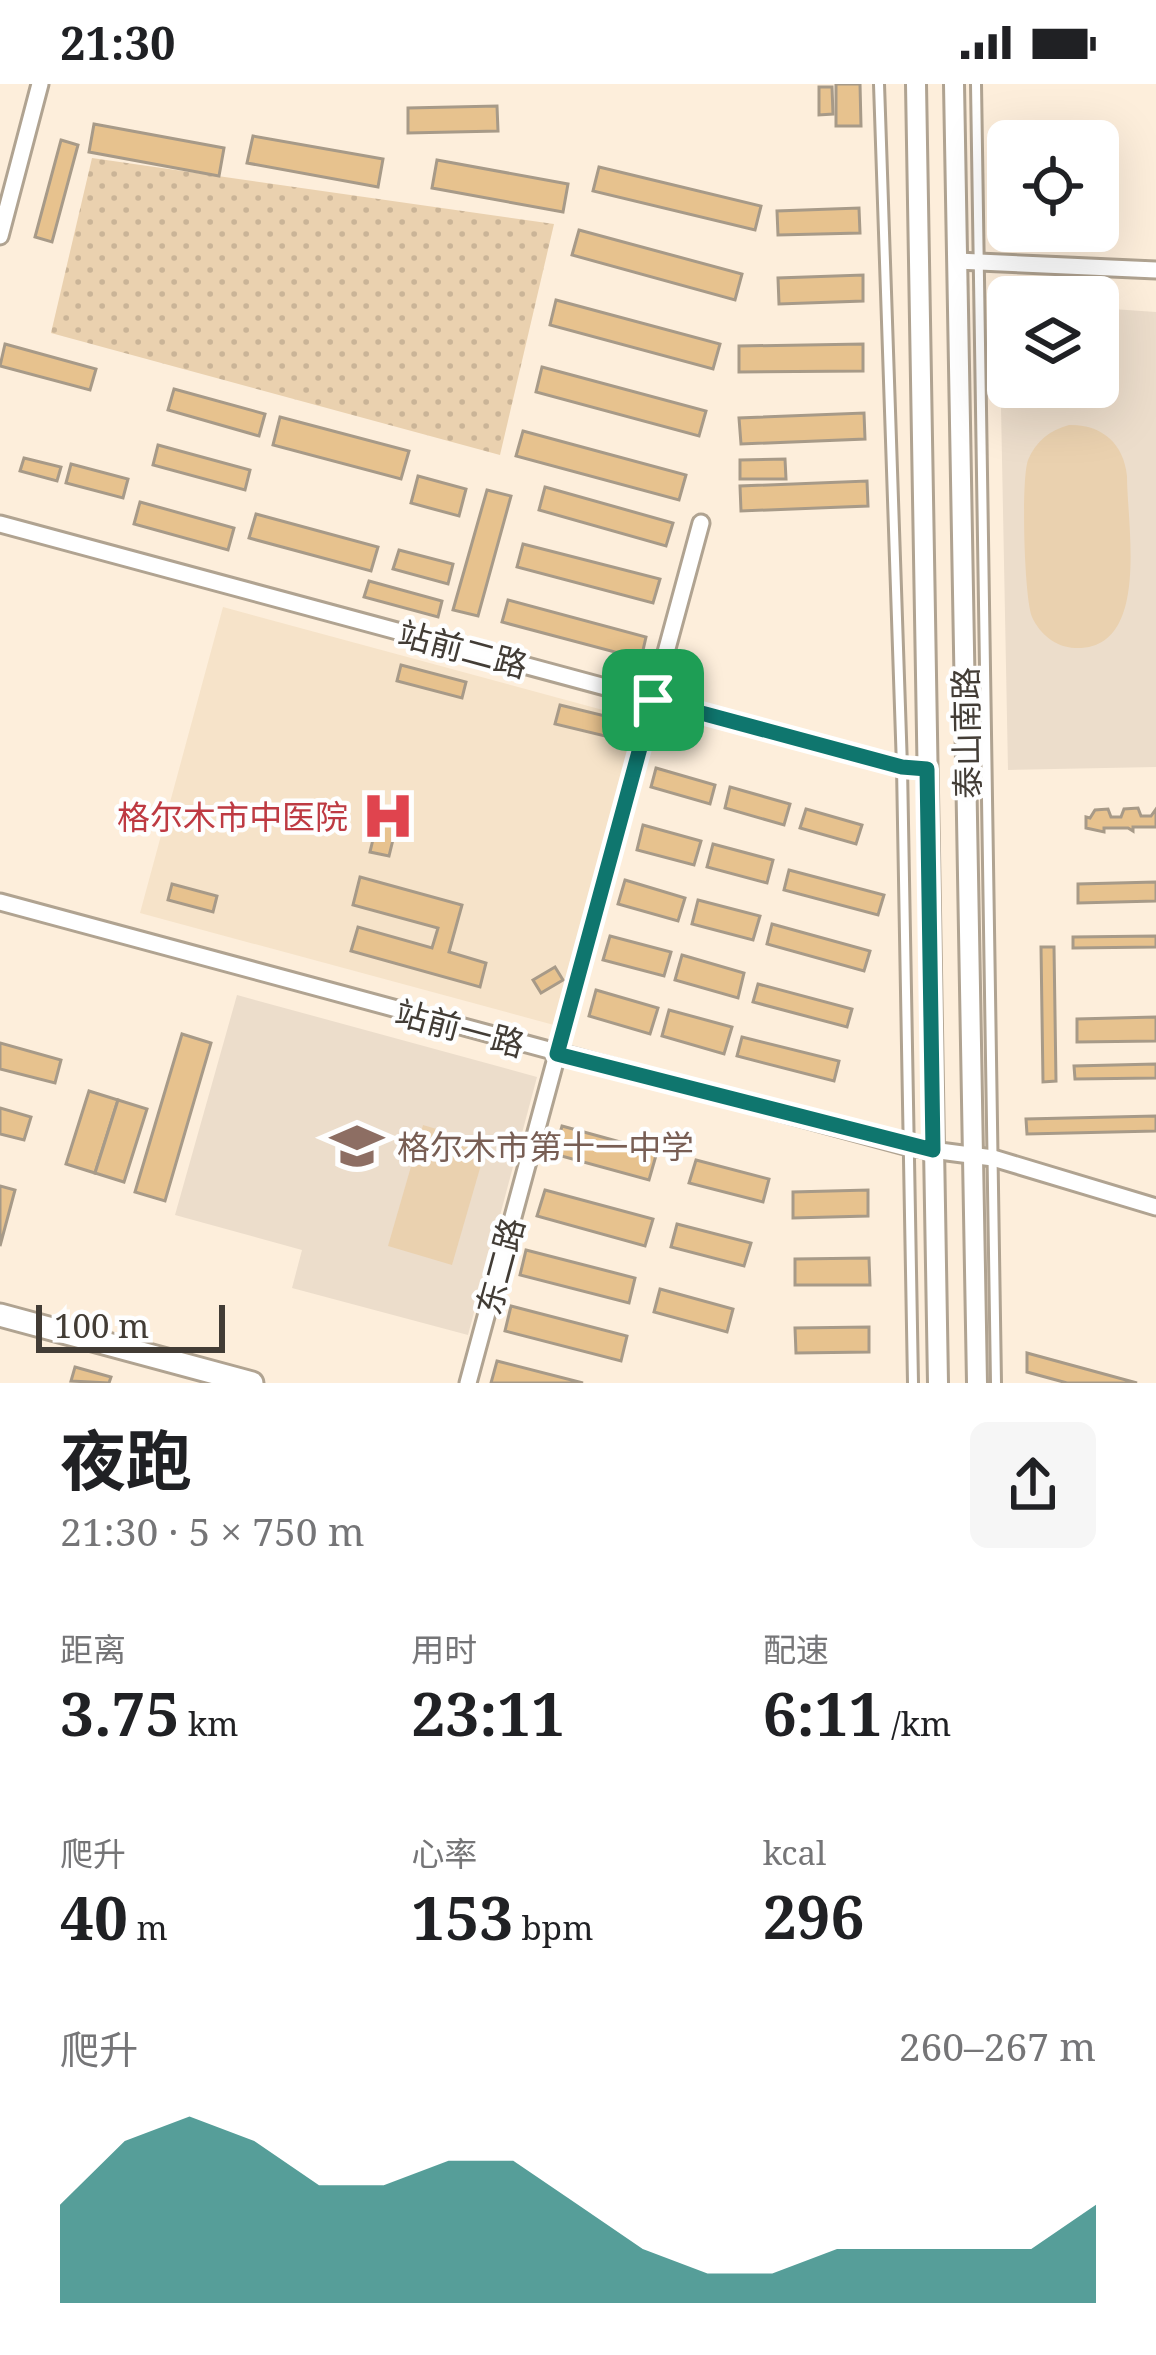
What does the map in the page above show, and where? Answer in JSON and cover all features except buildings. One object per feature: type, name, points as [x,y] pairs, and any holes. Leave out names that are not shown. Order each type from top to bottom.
[{"type":"main road","points":[[0,1316],[252,1383]]},
{"type":"street","points":[[0,236],[40,84]]},
{"type":"street","name":"泰山南路","points":[[916,84],[938,1383]]},
{"type":"street","name":"泰山南路","points":[[953,84],[977,1383]]},
{"type":"street","points":[[957,262],[1156,270]]},
{"type":"street","name":"东二路","points":[[469,1383],[701,523]]},
{"type":"street","name":"站前二路","points":[[0,524],[902,767],[927,769]]},
{"type":"street","name":"站前一路","points":[[0,902],[908,1147],[993,1158],[1156,1207]]},
{"type":"lane","points":[[879,84],[902,767],[913,1383]]},
{"type":"lane","points":[[976,84],[996,1383]]},
{"type":"shaded area","points":[[92,158],[554,224],[500,455],[51,333]]},
{"type":"shaded area","points":[[1119,309],[1156,312],[1156,767],[1008,770],[1001,408],[1119,408]]},
{"type":"shaded area","points":[[1069,425],[1101,432],[1121,454],[1127,476],[1131,553],[1125,608],[1115,629],[1099,644],[1075,648],[1049,638],[1032,617],[1024,538],[1028,460],[1044,437]]},
{"type":"shaded area","name":"格尔木市中医院","points":[[223,607],[636,719],[554,1025],[140,913]]},
{"type":"shaded area","name":"格尔木市第十一中学","points":[[237,995],[537,1077],[468,1335],[292,1288],[302,1250],[175,1215]]},
{"type":"shaded area","points":[[423,1125],[487,1144],[452,1265],[388,1246]]},
{"type":"place","name":"格尔木市中医院","points":[[388,816]]},
{"type":"place","name":"格尔木市第十一中学","points":[[357,1146]]},
{"type":"route","points":[[653,700],[902,767],[927,769],[933,1150],[557,1054],[653,700]]}]
